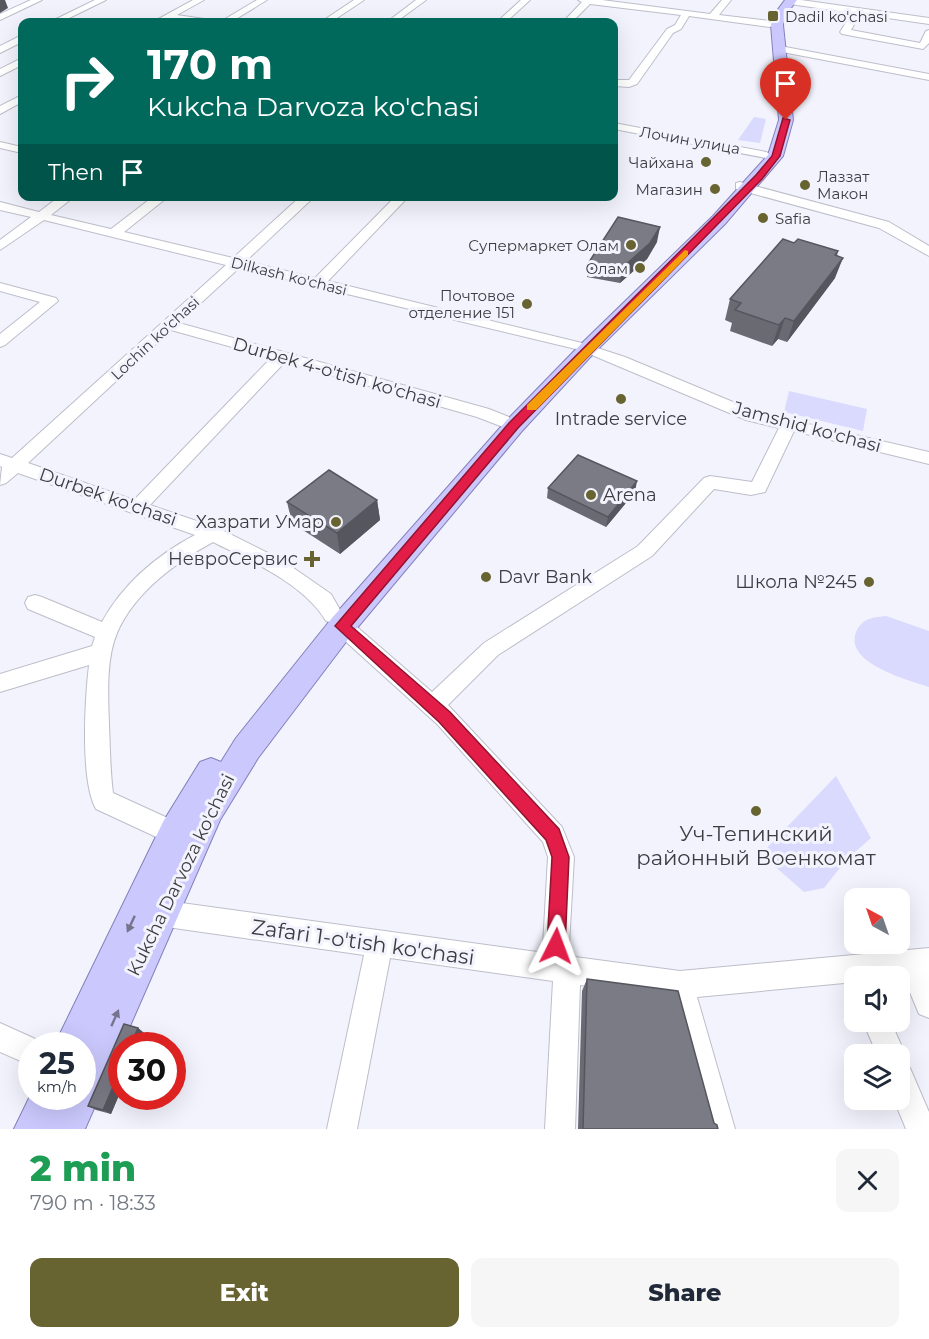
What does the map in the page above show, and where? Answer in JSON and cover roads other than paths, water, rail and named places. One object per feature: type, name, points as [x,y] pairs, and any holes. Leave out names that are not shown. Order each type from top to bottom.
[{"type":"main road","points":[[773,24],[785,0],[791,0]]},
{"type":"main road","points":[[773,24],[791,0]]},
{"type":"main road","name":"Kukcha Darvoza ko'chasi","points":[[96,1037],[174,833],[232,740],[508,424],[745,187],[771,155],[786,120],[773,24]]},
{"type":"main road","name":"Kukcha Darvoza ko'chasi","points":[[96,1045],[209,809],[227,777],[338,621]]},
{"type":"main road","points":[[34,1129],[43,1110]]},
{"type":"main road","name":"Kukcha Darvoza ko'chasi","points":[[64,1129],[70,1110]]},
{"type":"street","points":[[0,17],[38,0]]},
{"type":"street","points":[[64,18],[102,0]]},
{"type":"street","points":[[169,17],[200,0]]},
{"type":"street","points":[[232,18],[263,0]]},
{"type":"street","points":[[332,18],[360,0]]},
{"type":"street","points":[[397,18],[422,0]]},
{"type":"street","points":[[506,18],[526,0]]},
{"type":"street","points":[[582,0],[773,24]]},
{"type":"street","points":[[618,83],[633,82],[670,31],[678,27],[690,0]]},
{"type":"street","points":[[713,16],[727,0]]},
{"type":"street","points":[[791,0],[929,21]]},
{"type":"street","points":[[572,18],[588,1]]},
{"type":"street","points":[[857,11],[845,32],[923,46],[929,33]]},
{"type":"street","points":[[169,17],[176,18]]},
{"type":"street","points":[[0,22],[11,24]]},
{"type":"street","points":[[0,50],[18,40]]},
{"type":"street","points":[[776,49],[929,77]]},
{"type":"street","points":[[0,73],[18,63]]},
{"type":"street","points":[[0,111],[18,102]]},
{"type":"street","name":"Лочин улица","points":[[618,127],[771,155]]},
{"type":"street","points":[[0,145],[18,149]]},
{"type":"street","points":[[745,187],[884,225],[929,252]]},
{"type":"street","points":[[0,246],[62,201]]},
{"type":"street","points":[[114,233],[156,201]]},
{"type":"street","name":"Lochin ko'chasi","points":[[0,479],[8,462],[170,326],[304,201]]},
{"type":"street","points":[[317,284],[398,201]]},
{"type":"street","name":"Dilkash ko'chasi","points":[[5,207],[582,348]]},
{"type":"street","points":[[0,287],[49,299],[51,303],[0,342]]},
{"type":"street","name":"Durbek 4-o'tish ko'chasi","points":[[170,326],[483,413],[508,424]]},
{"type":"street","name":"Jamshid ko'chasi","points":[[582,348],[618,360],[752,416],[929,458]]},
{"type":"street","points":[[137,508],[280,358]]},
{"type":"street","points":[[432,706],[491,648],[645,551],[710,482],[751,489],[759,487],[788,426]]},
{"type":"street","name":"Durbek ko'chasi","points":[[8,462],[213,534],[275,565],[324,600],[338,621]]},
{"type":"street","points":[[174,833],[105,801],[102,796],[97,695],[105,642],[128,600],[155,571],[190,545],[213,534]]},
{"type":"street","points":[[35,603],[105,642]]},
{"type":"street","points":[[338,621],[445,717],[553,835],[561,857],[556,946],[567,970],[560,1129]]},
{"type":"street","points":[[0,683],[105,642]]},
{"type":"street","name":"Zafari 1-o'tish ko'chasi","points":[[160,913],[680,985],[844,974]]},
{"type":"street","points":[[342,1129],[379,945]]},
{"type":"street","points":[[920,964],[929,1004]]},
{"type":"street","points":[[680,985],[720,1129]]},
{"type":"street","points":[[0,1037],[18,1045]]},
{"type":"street","points":[[910,1102],[921,1129]]},
{"type":"place","name":"Dadil ko'chasi","points":[[773,16]]},
{"type":"place","name":"Чайхана","points":[[706,162]]},
{"type":"place","name":"Лаззат Макон","points":[[805,185]]},
{"type":"place","name":"Магазин","points":[[715,189]]},
{"type":"place","name":"Safia","points":[[763,218]]},
{"type":"place","name":"Супермаркет Олам","points":[[631,245]]},
{"type":"place","name":"Олам","points":[[640,268]]},
{"type":"place","name":"Почтовое отделение 151","points":[[527,304]]},
{"type":"place","name":"Intrade service","points":[[621,399]]},
{"type":"place","name":"Arena","points":[[591,495]]},
{"type":"place","name":"Хазрати Умар","points":[[336,522]]},
{"type":"place","name":"НевроСервис","points":[[312,559]]},
{"type":"place","name":"Davr Bank","points":[[486,577]]},
{"type":"place","name":"Школа №245","points":[[869,582]]},
{"type":"place","name":"Уч-Тепинский районный Военкомат","points":[[756,811]]}]
